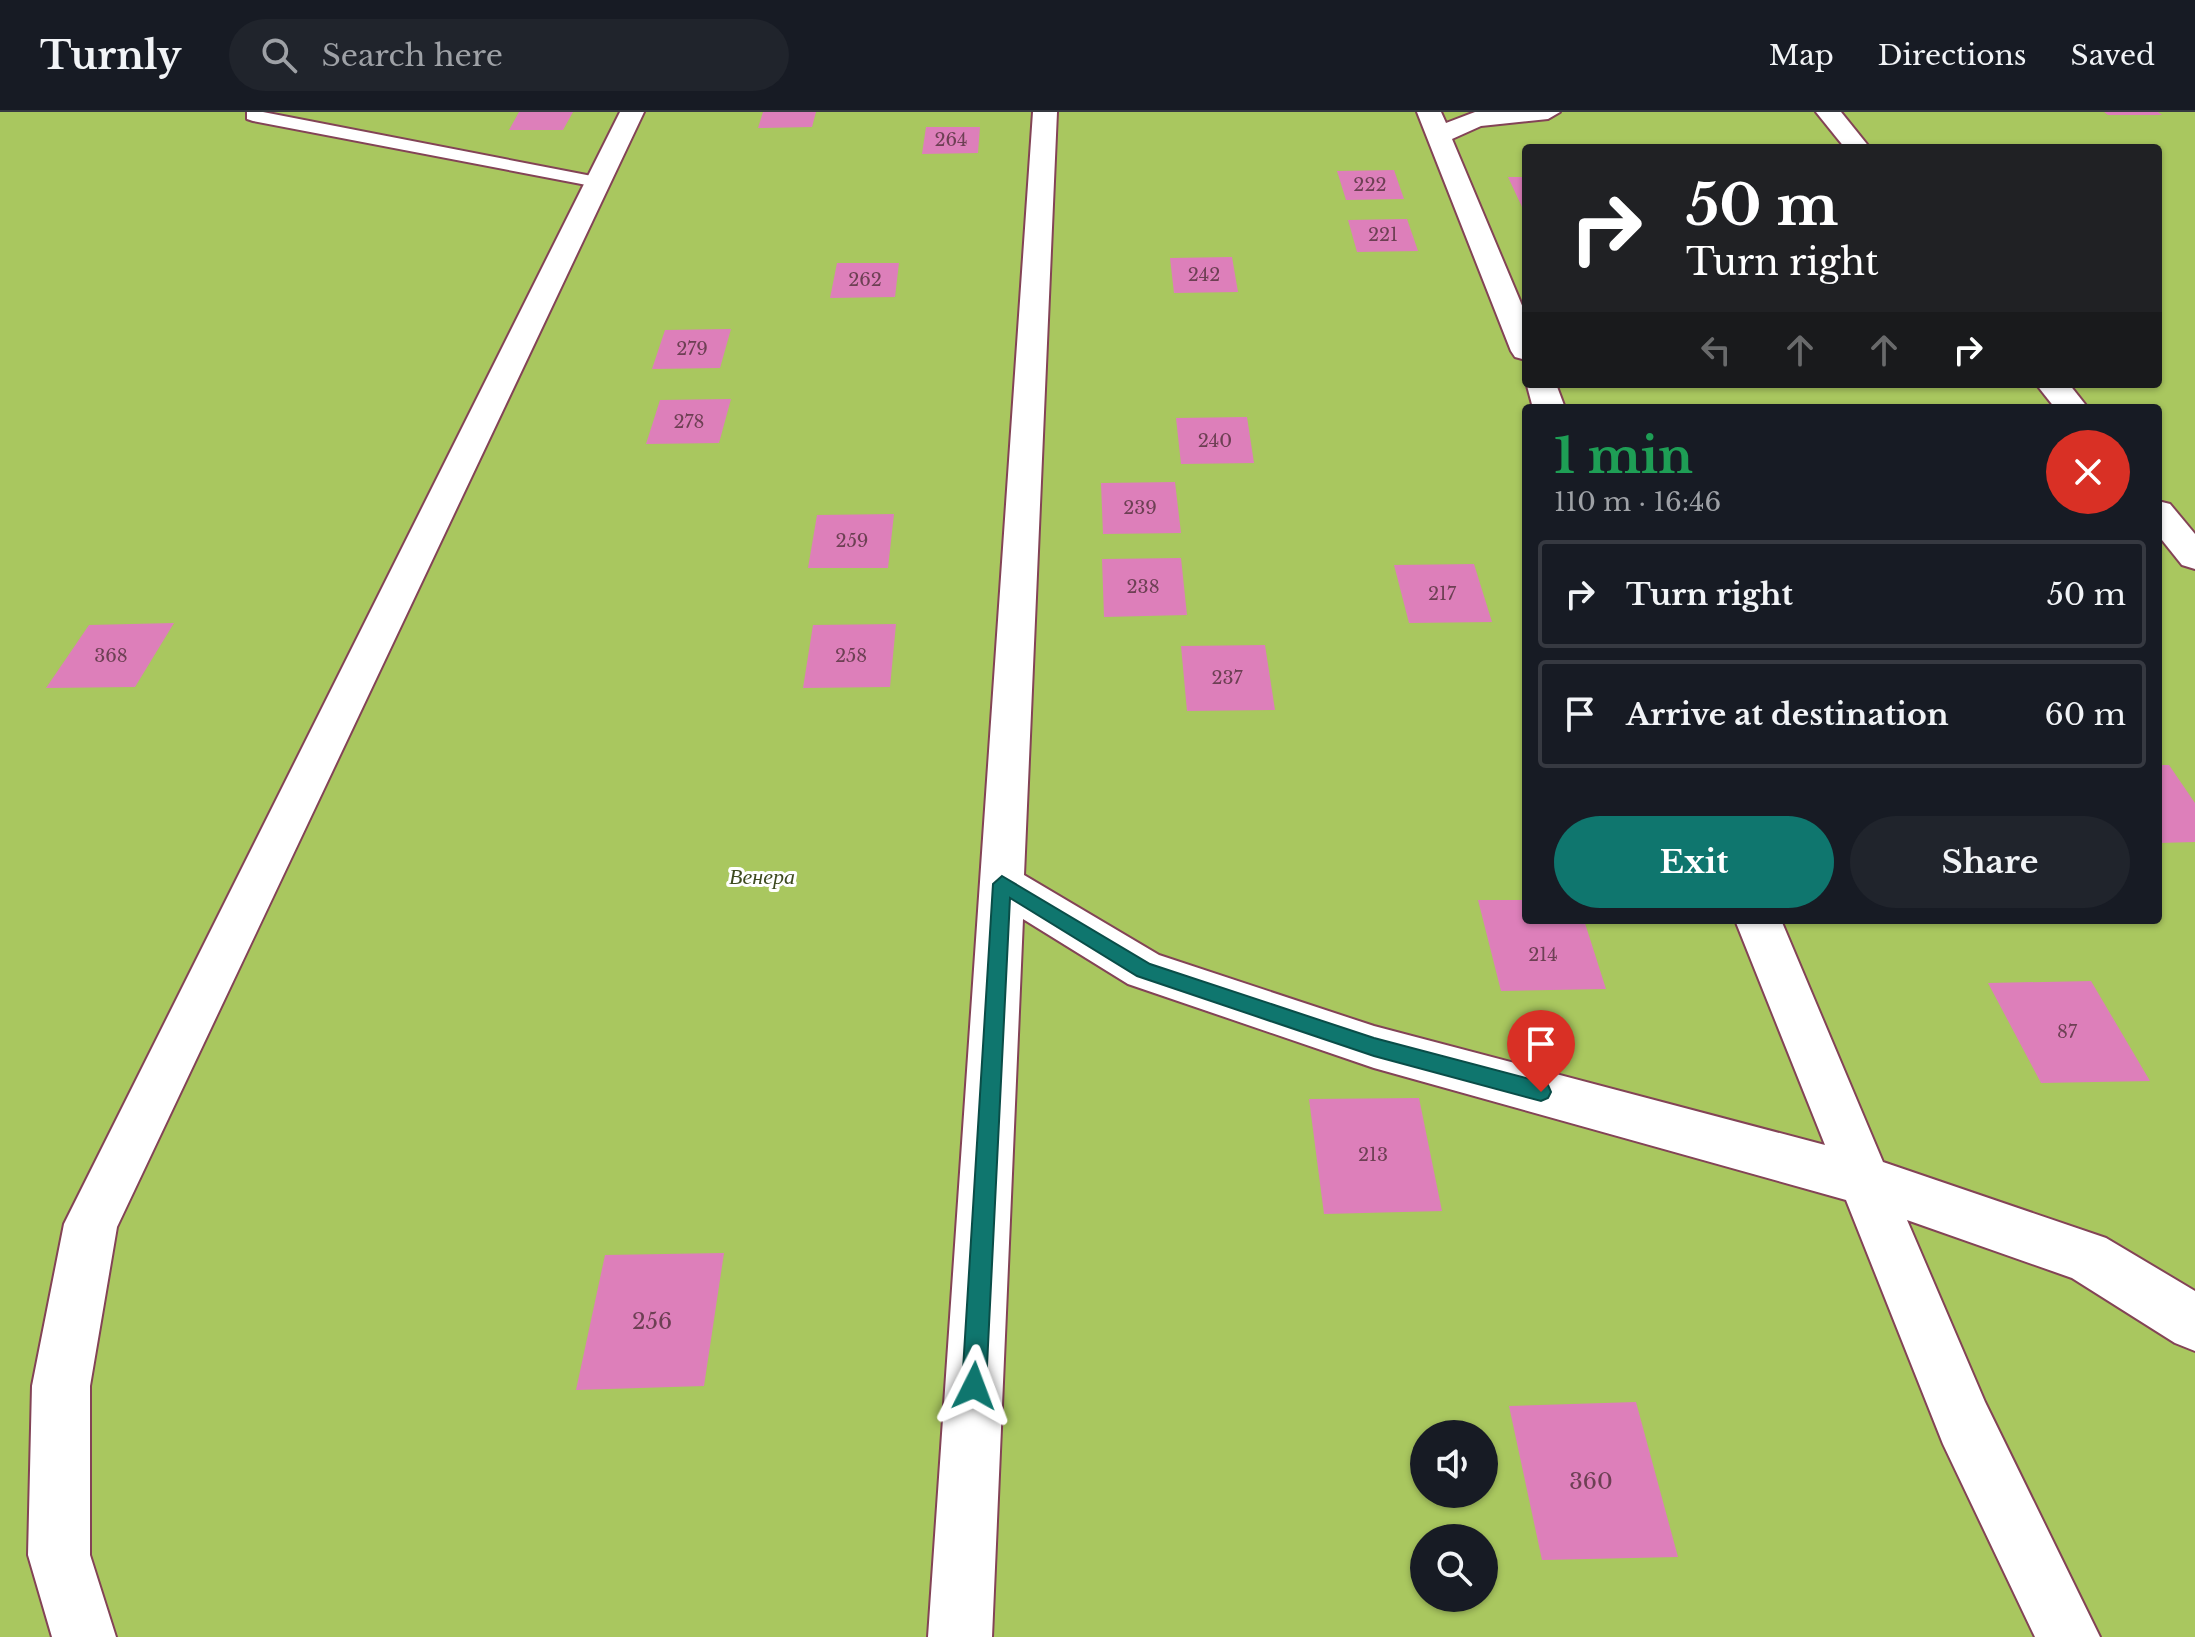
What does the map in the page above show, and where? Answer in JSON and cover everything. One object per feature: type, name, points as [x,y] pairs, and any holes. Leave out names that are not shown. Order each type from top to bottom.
[{"type":"street","points":[[84,1637],[59,1555],[61,1386],[91,1224],[632,112]]},
{"type":"street","points":[[960,1637],[1045,112]]},
{"type":"street","points":[[1522,341],[1434,124],[1548,112]]},
{"type":"street","points":[[1828,112],[1855,144]]},
{"type":"street","points":[[2055,388],[2069,404]]},
{"type":"street","points":[[2162,517],[2195,557]]},
{"type":"street","points":[[1002,884],[1144,970],[1374,1047],[1864,1180],[2087,1257],[2195,1323]]},
{"type":"street","points":[[1760,924],[1964,1423],[2068,1637]]},
{"type":"lane","points":[[255,112],[253,116],[597,182]]},
{"type":"green space","name":"Венера","points":[[0,112],[2195,112],[2195,1637],[0,1637]]},
{"type":"building","points":[[519,112],[573,112],[563,130],[509,130]]},
{"type":"building","points":[[763,112],[816,112],[812,127],[758,128]]},
{"type":"building","points":[[2104,112],[2158,112],[2162,115],[2108,115]]},
{"type":"building","points":[[926,127],[980,127],[978,153],[922,154]]},
{"type":"building","points":[[1394,170],[1404,199],[1346,200],[1337,171]]},
{"type":"building","points":[[1508,177],[1522,177],[1522,207]]},
{"type":"building","points":[[1407,219],[1418,251],[1357,252],[1348,220]]},
{"type":"building","points":[[1232,257],[1238,292],[1174,293],[1170,258]]},
{"type":"building","points":[[837,263],[899,263],[895,297],[830,298]]},
{"type":"building","points":[[731,329],[720,368],[652,369],[665,330]]},
{"type":"building","points":[[731,399],[719,443],[646,444],[660,400]]},
{"type":"building","points":[[1247,417],[1254,463],[1181,464],[1176,418]]},
{"type":"building","points":[[1175,482],[1181,533],[1103,534],[1101,483]]},
{"type":"building","points":[[894,514],[888,568],[808,568],[817,515]]},
{"type":"building","points":[[1181,558],[1187,615],[1104,617],[1102,559]]},
{"type":"building","points":[[1474,564],[1492,622],[1409,623],[1394,565]]},
{"type":"building","points":[[174,623],[135,687],[46,688],[89,625]]},
{"type":"building","points":[[896,624],[890,687],[803,688],[813,625]]},
{"type":"building","points":[[1265,645],[1275,710],[1187,711],[1181,646]]},
{"type":"building","points":[[2162,765],[2169,765],[2195,803],[2195,842],[2162,843]]},
{"type":"building","points":[[1478,900],[1522,900],[1522,924],[1585,924],[1606,989],[1501,991]]},
{"type":"building","points":[[2091,981],[2150,1081],[2041,1083],[1988,983]]},
{"type":"building","points":[[1419,1098],[1442,1211],[1324,1214],[1309,1099]]},
{"type":"building","points":[[724,1253],[704,1386],[576,1390],[605,1255]]},
{"type":"building","points":[[1636,1402],[1678,1557],[1542,1560],[1509,1406]]},
{"type":"route","points":[[974,1386],[1002,884],[1144,970],[1374,1047],[1541,1092]]}]
